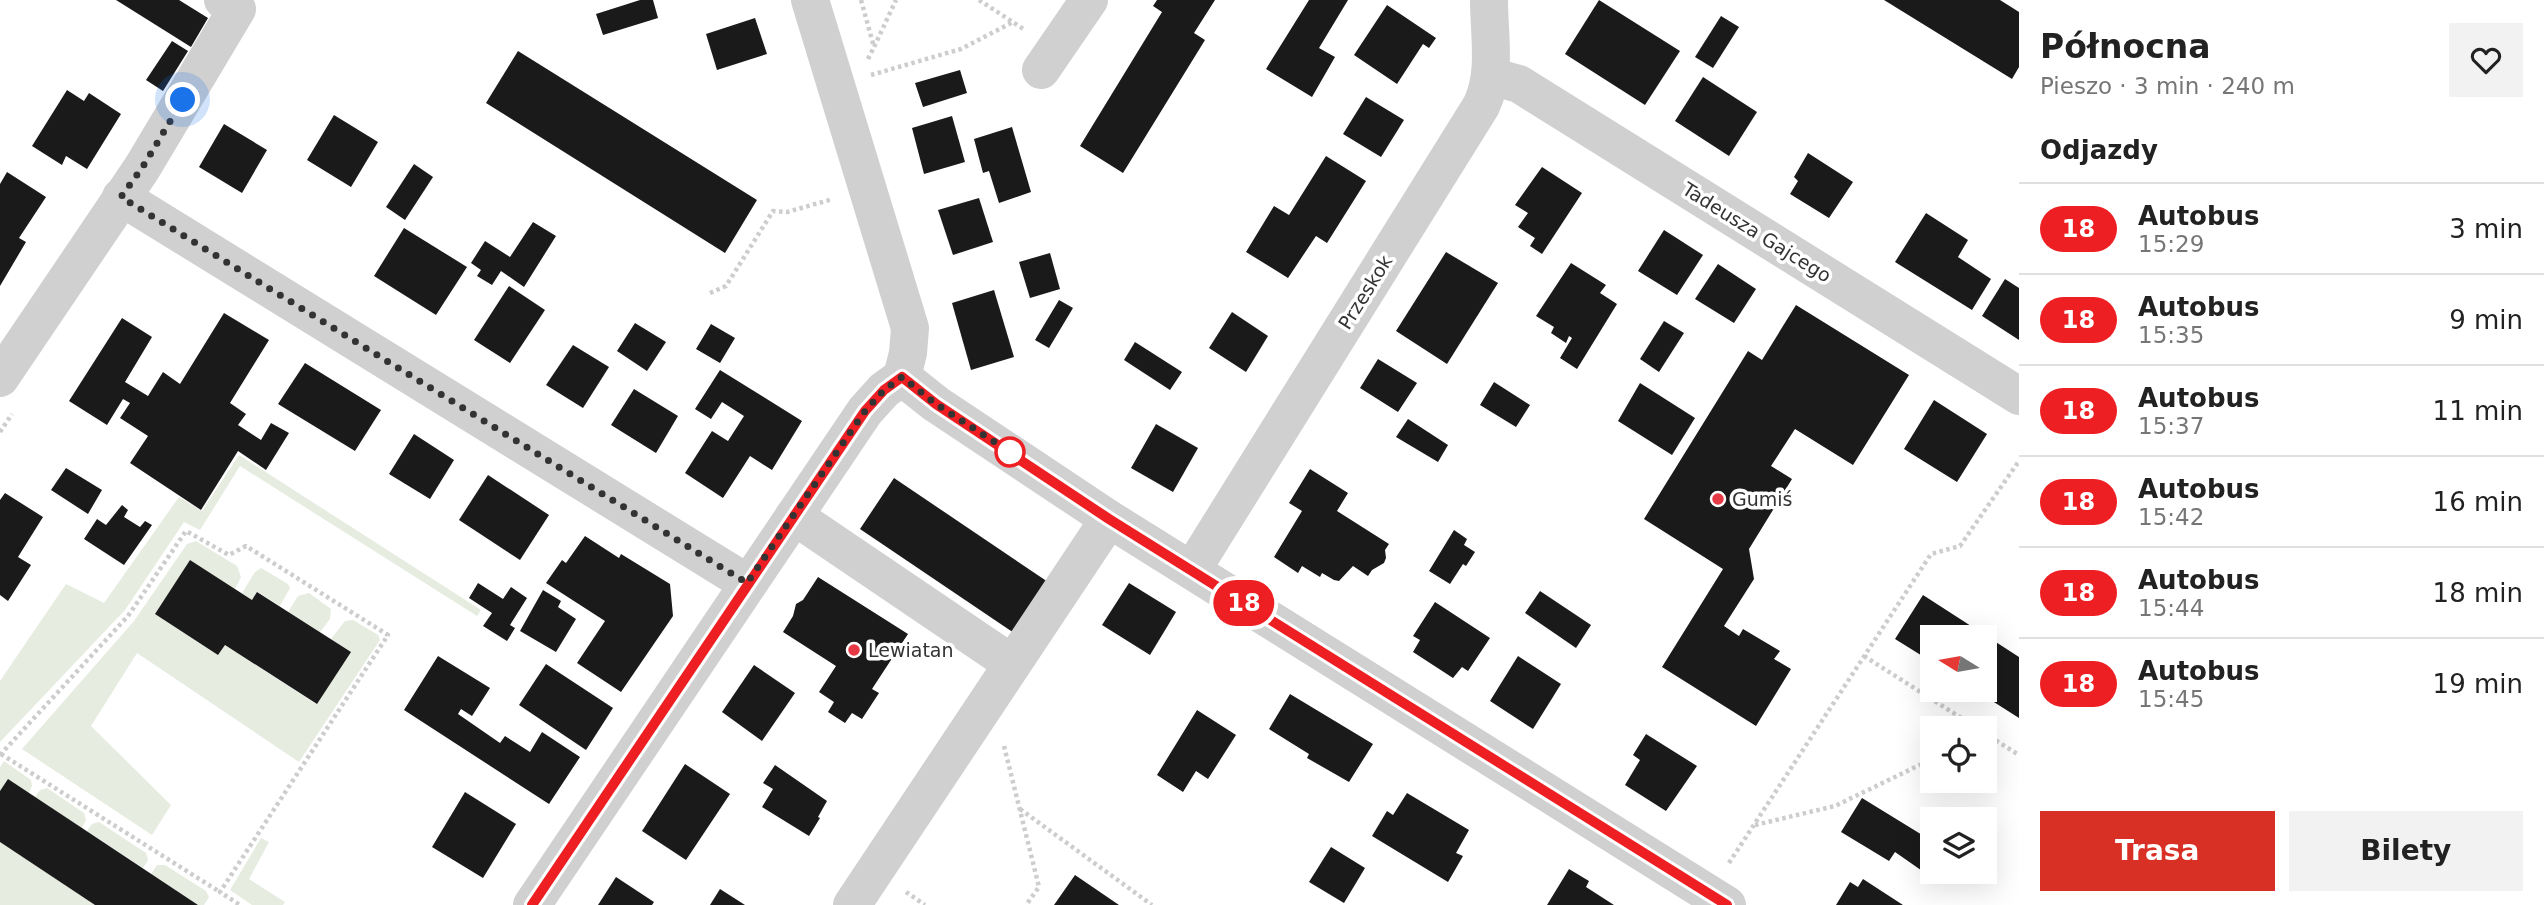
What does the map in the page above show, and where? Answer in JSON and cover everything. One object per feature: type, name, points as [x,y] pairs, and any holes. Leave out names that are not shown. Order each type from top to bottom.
[{"type":"street","points":[[0,378],[142,168],[237,9],[223,0]]},
{"type":"street","points":[[532,905],[865,411],[884,390],[902,377],[910,328],[810,0]]},
{"type":"street","points":[[1048,60],[1089,0]]},
{"type":"street","name":"Przeskok","points":[[1192,570],[1481,106],[1490,76],[1489,0]]},
{"type":"street","name":"Tadeusza Gajcego","points":[[1490,76],[1519,84],[2019,396]]},
{"type":"street","points":[[121,197],[747,583]]},
{"type":"street","points":[[902,377],[936,404],[1109,519],[1727,905]]},
{"type":"street","points":[[794,516],[1012,663]]},
{"type":"street","points":[[852,905],[1109,519]]},
{"type":"path","points":[[861,0],[874,47],[896,0]]},
{"type":"path","points":[[979,0],[1013,22],[1048,60]]},
{"type":"path","points":[[870,75],[961,49],[1013,22]]},
{"type":"path","points":[[710,293],[726,286],[773,211],[787,212],[835,198]]},
{"type":"path","points":[[1728,866],[1931,554],[1960,546],[2019,461]]},
{"type":"path","points":[[220,892],[388,635],[246,547],[229,555],[186,531],[128,615],[1,754],[240,905]]},
{"type":"path","points":[[1864,656],[1958,716]]},
{"type":"path","points":[[1997,741],[2019,755]]},
{"type":"path","points":[[1004,745],[1039,887],[1026,905]]},
{"type":"path","points":[[1754,825],[1835,806],[1920,765]]},
{"type":"path","points":[[1020,809],[1152,905]]},
{"type":"shaded area","points":[[239,455],[481,610],[477,616],[240,466],[200,530],[184,522],[125,610],[0,742],[0,681],[66,584],[104,603],[179,497],[202,511]]},
{"type":"shaded area","points":[[196,541],[237,566],[241,577],[235,589],[190,560],[156,613],[219,654],[225,645],[316,704],[350,652],[331,639],[345,621],[353,620],[378,635],[380,640],[299,762],[137,653],[91,726],[171,805],[152,835],[22,749],[134,621],[187,544]]},
{"type":"shaded area","points":[[261,568],[288,584],[290,588],[280,606],[258,592],[252,600],[242,593],[255,572]]},
{"type":"shaded area","points":[[309,593],[331,609],[330,619],[320,632],[288,612],[298,596]]},
{"type":"shaded area","points":[[4,761],[31,780],[29,793],[0,791],[0,767]]},
{"type":"shaded area","points":[[47,788],[84,813],[86,820],[82,828],[35,797],[40,790]]},
{"type":"shaded area","points":[[99,822],[146,853],[148,860],[143,868],[87,831],[92,824]]},
{"type":"shaded area","points":[[261,838],[269,842],[249,879],[285,902],[283,905],[252,905],[230,890]]},
{"type":"shaded area","points":[[0,842],[95,905],[0,905]]},
{"type":"shaded area","points":[[157,865],[165,865],[206,891],[209,897],[204,905],[198,905],[151,874]]},
{"type":"building","points":[[116,0],[179,0],[208,18],[191,47]]},
{"type":"building","points":[[640,0],[653,0],[658,18],[603,35],[596,14]]},
{"type":"building","points":[[1157,0],[1215,0],[1194,33],[1205,40],[1123,173],[1080,146],[1162,12],[1153,6]]},
{"type":"building","points":[[1309,0],[1348,0],[1319,48],[1335,57],[1312,97],[1266,69]]},
{"type":"building","points":[[1599,0],[1680,51],[1645,105],[1565,54]]},
{"type":"building","points":[[1884,0],[2000,0],[2019,12],[2019,67],[2012,79]]},
{"type":"building","points":[[1387,5],[1436,38],[1429,48],[1423,44],[1397,84],[1354,55]]},
{"type":"building","points":[[1721,16],[1739,27],[1713,68],[1695,57]]},
{"type":"building","points":[[755,18],[767,54],[717,70],[706,34]]},
{"type":"building","points":[[172,41],[188,51],[163,91],[146,80]]},
{"type":"building","points":[[518,51],[757,200],[725,253],[486,103]]},
{"type":"building","points":[[960,70],[967,93],[923,107],[915,83]]},
{"type":"building","points":[[1703,77],[1757,112],[1729,156],[1675,121]]},
{"type":"building","points":[[67,90],[84,101],[89,93],[121,114],[87,169],[66,156],[62,165],[32,146]]},
{"type":"building","points":[[1366,97],[1404,120],[1381,157],[1343,134]]},
{"type":"building","points":[[334,115],[378,142],[351,187],[307,160]]},
{"type":"building","points":[[952,116],[965,162],[924,174],[912,128]]},
{"type":"building","points":[[224,124],[267,150],[242,193],[199,167]]},
{"type":"building","points":[[1012,127],[1031,192],[999,203],[989,171],[983,173],[974,139]]},
{"type":"building","points":[[1808,153],[1853,182],[1829,218],[1790,194],[1798,181],[1794,177]]},
{"type":"building","points":[[1326,156],[1366,181],[1327,243],[1316,236],[1288,278],[1246,252],[1274,206],[1289,215]]},
{"type":"building","points":[[414,164],[433,177],[405,220],[386,207]]},
{"type":"building","points":[[1542,167],[1582,193],[1542,254],[1530,246],[1535,238],[1518,227],[1528,213],[1515,205]]},
{"type":"building","points":[[7,172],[46,197],[19,238],[26,242],[0,286],[0,184]]},
{"type":"building","points":[[979,198],[993,242],[953,255],[938,210]]},
{"type":"building","points":[[1926,213],[1968,240],[1958,257],[1991,279],[1972,310],[1895,262]]},
{"type":"building","points":[[533,222],[556,236],[524,287],[501,271],[492,285],[477,276],[481,270],[471,263],[485,241],[510,257]]},
{"type":"building","points":[[404,228],[467,267],[436,315],[374,276]]},
{"type":"building","points":[[1664,230],[1703,255],[1677,295],[1638,271]]},
{"type":"building","points":[[1446,252],[1498,283],[1447,364],[1396,331]]},
{"type":"building","points":[[1050,253],[1060,289],[1030,298],[1019,262]]},
{"type":"building","points":[[1571,263],[1606,285],[1600,293],[1617,304],[1577,369],[1560,358],[1572,338],[1569,336],[1566,343],[1551,333],[1554,327],[1536,316]]},
{"type":"building","points":[[1718,264],[1756,289],[1734,323],[1695,299]]},
{"type":"building","points":[[2005,279],[2019,288],[2019,340],[1982,316]]},
{"type":"building","points":[[509,286],[545,310],[510,363],[474,340]]},
{"type":"building","points":[[994,290],[1014,357],[971,370],[952,303]]},
{"type":"building","points":[[1059,300],[1073,308],[1049,348],[1035,340]]},
{"type":"building","name":"Gumiś","points":[[1796,305],[1909,375],[1853,465],[1795,429],[1771,466],[1792,479],[1749,549],[1754,579],[1724,626],[1739,636],[1743,629],[1780,651],[1774,659],[1791,669],[1756,726],[1662,667],[1723,569],[1644,519],[1748,351],[1762,360]]},
{"type":"building","points":[[1232,312],[1268,336],[1246,372],[1209,348]]},
{"type":"building","points":[[224,313],[269,340],[230,403],[246,414],[238,425],[261,440],[271,423],[289,433],[266,470],[238,451],[201,510],[130,463],[148,436],[120,418],[130,403],[123,399],[107,425],[69,401],[122,318],[152,337],[125,382],[148,396],[163,372],[180,384]]},
{"type":"building","points":[[1664,321],[1684,333],[1659,372],[1640,359]]},
{"type":"building","points":[[635,323],[666,342],[647,371],[617,351]]},
{"type":"building","points":[[711,324],[735,338],[720,363],[696,349]]},
{"type":"building","points":[[1135,342],[1182,372],[1170,390],[1124,360]]},
{"type":"building","points":[[573,345],[609,367],[583,408],[546,385]]},
{"type":"building","points":[[1378,359],[1417,383],[1398,412],[1360,388]]},
{"type":"building","points":[[305,363],[381,410],[355,451],[278,404]]},
{"type":"building","points":[[720,370],[802,421],[772,470],[750,456],[723,498],[685,473],[712,431],[728,441],[744,416],[722,402],[711,419],[695,409]]},
{"type":"building","points":[[1494,382],[1530,405],[1516,427],[1480,405]]},
{"type":"building","points":[[1640,383],[1695,418],[1672,455],[1618,421]]},
{"type":"building","points":[[634,389],[678,416],[656,453],[611,425]]},
{"type":"building","points":[[1934,400],[1987,434],[1957,482],[1904,449]]},
{"type":"building","points":[[1408,419],[1448,445],[1438,462],[1396,437]]},
{"type":"building","points":[[1156,424],[1198,448],[1173,492],[1131,468]]},
{"type":"building","points":[[414,434],[454,460],[430,499],[389,474]]},
{"type":"building","points":[[66,468],[102,490],[88,514],[51,490]]},
{"type":"building","points":[[1310,469],[1348,493],[1337,511],[1389,544],[1385,550],[1384,563],[1372,570],[1368,576],[1353,566],[1339,581],[1322,573],[1320,577],[1302,566],[1298,573],[1274,557],[1302,511],[1289,503]]},
{"type":"building","points":[[488,475],[549,515],[520,560],[459,520]]},
{"type":"building","points":[[894,478],[1048,582],[1014,633],[860,529]]},
{"type":"building","points":[[5,493],[43,517],[18,557],[31,565],[8,601],[0,595],[0,500]]},
{"type":"building","points":[[122,505],[128,510],[124,517],[140,527],[145,521],[152,525],[124,565],[84,539],[97,519],[106,525]]},
{"type":"building","points":[[1454,530],[1467,539],[1464,545],[1475,552],[1450,584],[1429,571]]},
{"type":"building","points":[[585,536],[619,558],[621,554],[670,584],[673,616],[621,692],[577,663],[605,621],[546,583],[562,560],[566,563]]},
{"type":"building","points":[[190,560],[252,600],[257,592],[351,652],[317,704],[225,645],[218,655],[155,614]]},
{"type":"building","name":"Lewiatan","points":[[818,577],[908,634],[872,689],[879,693],[862,719],[852,713],[845,723],[828,712],[834,702],[819,692],[836,666],[783,632],[793,616],[796,604],[803,600]]},
{"type":"building","points":[[478,583],[503,599],[511,587],[527,598],[510,625],[515,628],[507,641],[483,626],[492,613],[469,598]]},
{"type":"building","points":[[1129,583],[1176,612],[1150,655],[1102,625]]},
{"type":"building","points":[[543,590],[561,601],[558,607],[576,619],[556,652],[520,631]]},
{"type":"building","points":[[1540,591],[1591,625],[1576,648],[1525,613]]},
{"type":"building","points":[[1923,595],[1969,625],[1920,625],[1920,655],[1895,639]]},
{"type":"building","points":[[1435,602],[1490,638],[1468,671],[1462,667],[1453,678],[1413,652],[1420,640],[1413,636]]},
{"type":"building","points":[[1997,643],[2019,657],[2019,718],[1994,702],[1997,702]]},
{"type":"building","points":[[438,656],[490,688],[472,716],[461,709],[458,714],[500,743],[505,736],[530,752],[542,732],[580,757],[549,804],[404,710]]},
{"type":"building","points":[[1518,656],[1561,684],[1533,729],[1490,701]]},
{"type":"building","points":[[546,664],[613,708],[586,750],[519,705]]},
{"type":"building","points":[[754,665],[795,693],[762,741],[722,712]]},
{"type":"building","points":[[1290,694],[1373,744],[1349,782],[1307,758],[1309,754],[1269,729]]},
{"type":"building","points":[[1197,710],[1236,735],[1208,779],[1196,771],[1183,792],[1157,775]]},
{"type":"building","points":[[1646,734],[1697,766],[1666,811],[1625,785],[1640,760],[1633,755]]},
{"type":"building","points":[[685,764],[730,794],[686,860],[642,831]]},
{"type":"building","points":[[775,765],[827,801],[809,836],[762,807],[773,789],[763,783]]},
{"type":"building","points":[[8,779],[198,905],[95,905],[0,842],[0,791]]},
{"type":"building","points":[[465,792],[516,824],[483,878],[432,847]]},
{"type":"building","points":[[1407,793],[1469,830],[1456,853],[1463,856],[1448,882],[1372,836],[1387,811],[1393,815]]},
{"type":"building","points":[[1862,798],[1920,834],[1920,869],[1895,852],[1889,861],[1841,832]]},
{"type":"building","points":[[1331,847],[1365,868],[1344,903],[1309,882]]},
{"type":"building","points":[[1569,869],[1589,881],[1586,887],[1614,905],[1547,905]]},
{"type":"building","points":[[1075,875],[1119,905],[1054,905]]},
{"type":"building","points":[[616,877],[654,902],[652,905],[598,905]]},
{"type":"building","points":[[1863,879],[1903,905],[1836,905],[1850,882],[1858,887]]},
{"type":"building","points":[[720,889],[745,905],[710,905]]},
{"type":"bus line","name":"18","points":[[532,905],[865,411],[884,390],[902,377],[936,404],[1109,519],[1727,905]]},
{"type":"place","name":"Gumiś","points":[[1718,499]]},
{"type":"place","name":"Lewiatan","points":[[854,650]]},
{"type":"route","points":[[183,100],[121,197],[747,583],[865,411],[884,390],[902,377],[936,404],[1010,452]]}]
